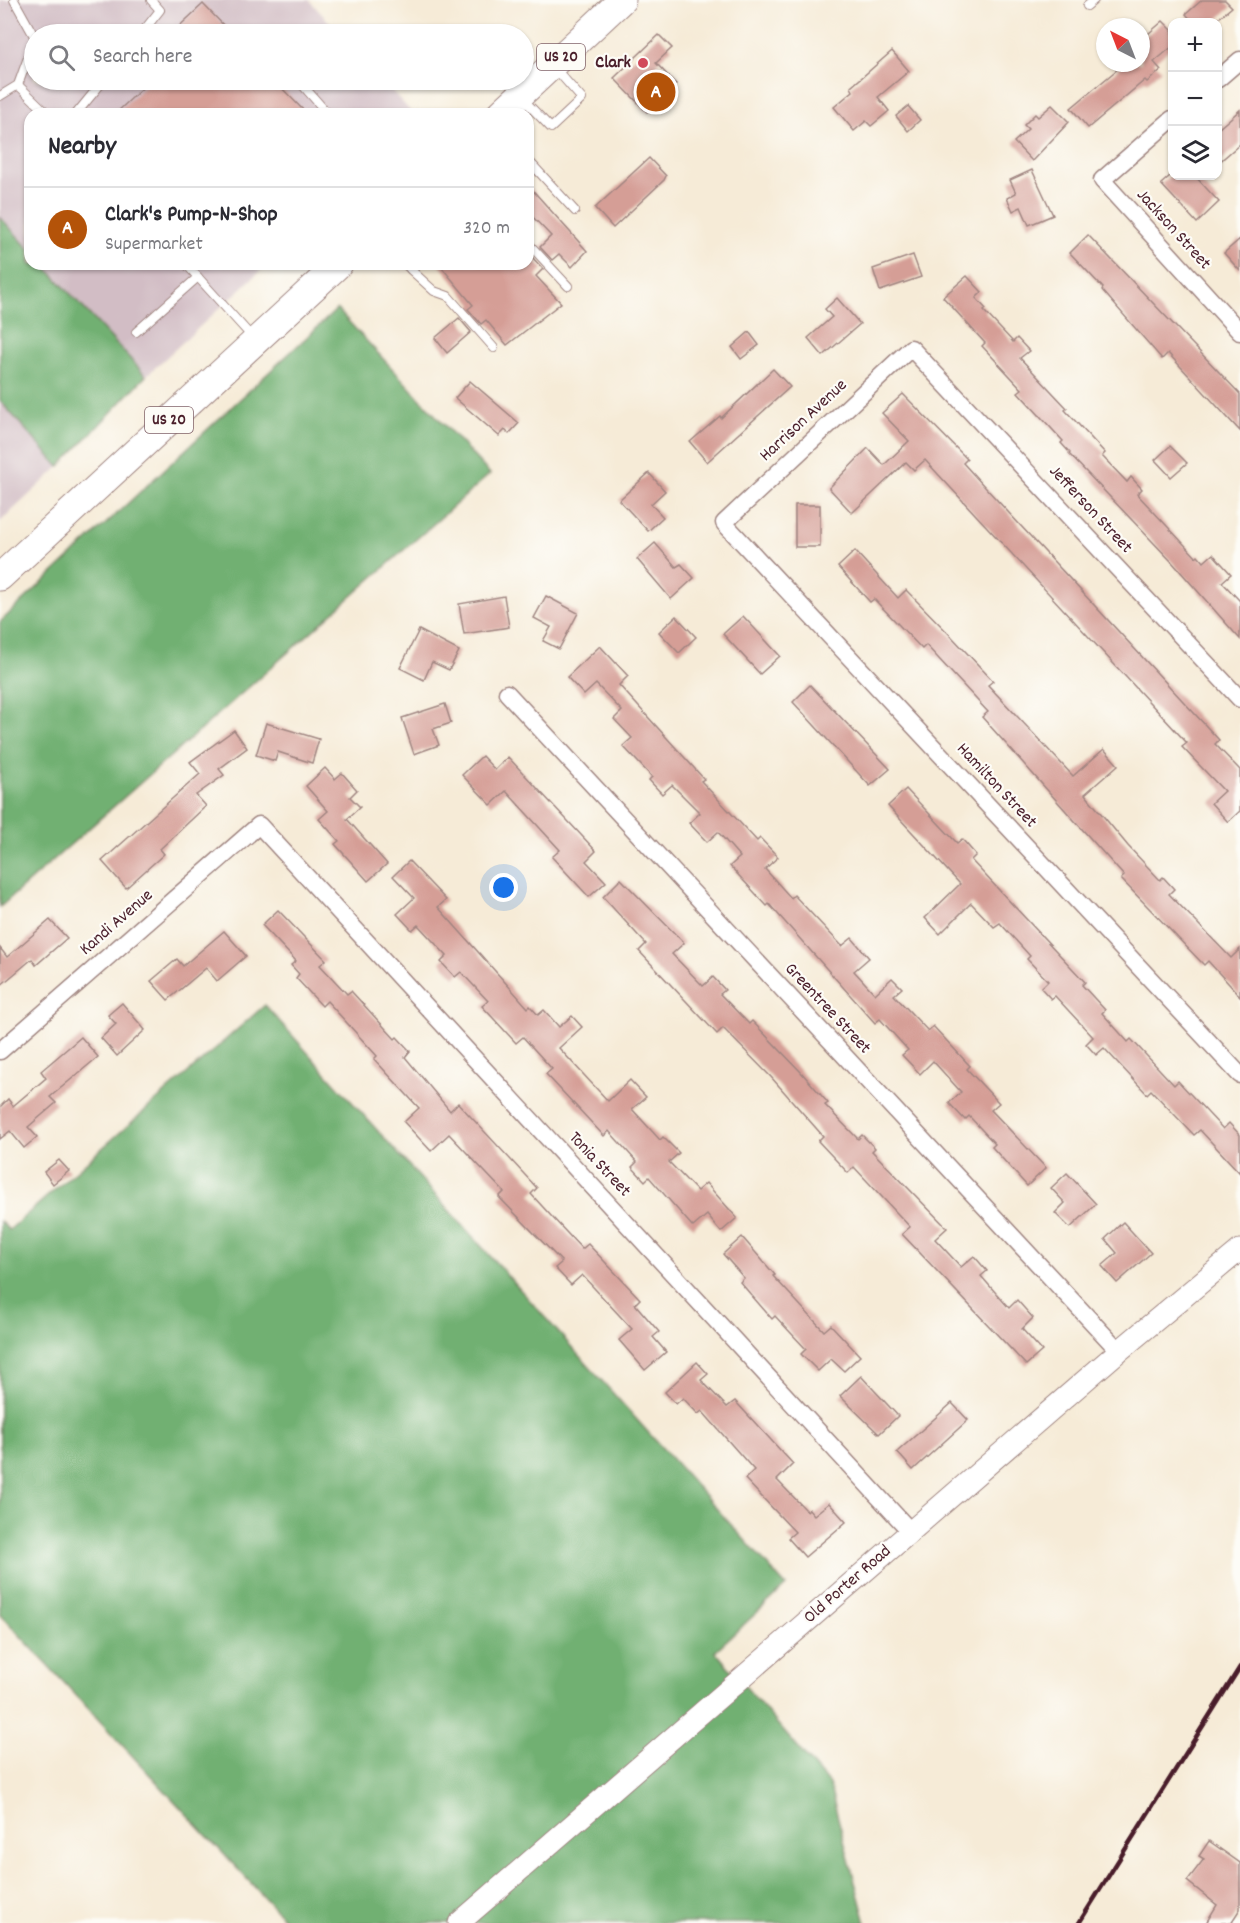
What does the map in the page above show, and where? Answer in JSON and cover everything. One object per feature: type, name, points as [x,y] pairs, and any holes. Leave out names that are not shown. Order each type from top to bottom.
[{"type":"main road","name":"US 20","points":[[534,82],[622,0]]},
{"type":"main road","name":"US 20","points":[[509,105],[525,90]]},
{"type":"main road","name":"US 20","points":[[0,577],[331,270]]},
{"type":"street","points":[[1222,76],[1240,60]]},
{"type":"street","name":"Jackson Street","points":[[1168,123],[1102,180],[1240,332]]},
{"type":"street","name":"Harrison Avenue","points":[[724,523],[911,348]]},
{"type":"street","name":"Jefferson Street","points":[[911,348],[1240,699]]},
{"type":"street","name":"Hamilton Street","points":[[724,523],[1240,1075]]},
{"type":"street","name":"Greentree Street","points":[[507,693],[1119,1351]]},
{"type":"street","name":"Kandi Avenue","points":[[0,1051],[259,825]]},
{"type":"street","name":"Tonia Street","points":[[259,825],[910,1532]]},
{"type":"street","name":"Old Porter Road","points":[[459,1923],[1119,1351],[1240,1250]]},
{"type":"lane","points":[[14,0],[27,24]]},
{"type":"lane","points":[[149,24],[160,10],[151,0]]},
{"type":"lane","points":[[534,119],[551,128],[582,99],[552,65]]},
{"type":"lane","points":[[0,96],[18,85],[24,68]]},
{"type":"lane","points":[[18,85],[42,108]]},
{"type":"lane","points":[[81,108],[96,90]]},
{"type":"lane","points":[[307,90],[323,108]]},
{"type":"lane","points":[[534,167],[575,211]]},
{"type":"lane","points":[[534,249],[568,286]]},
{"type":"lane","points":[[192,270],[256,340]]},
{"type":"lane","points":[[415,270],[434,291],[448,296],[494,348]]},
{"type":"lane","points":[[136,332],[198,277]]},
{"type":"shaded area","points":[[0,0],[309,0],[331,24],[24,24],[24,90],[391,90],[408,108],[24,108],[24,243],[0,217]]},
{"type":"shaded area","points":[[49,270],[261,270],[146,376]]},
{"type":"shaded area","points":[[0,401],[59,467],[0,522]]},
{"type":"green space","points":[[0,217],[24,243],[24,270],[49,270],[146,376],[59,467],[0,401]]},
{"type":"green space","points":[[337,309],[490,474],[0,907],[0,622]]},
{"type":"green space","points":[[265,1005],[786,1586],[715,1651],[829,1784],[866,1923],[288,1923],[0,1614],[0,1221],[9,1230]]},
{"type":"building","points":[[1202,0],[1225,0],[1232,7],[1219,18],[1190,18],[1186,14]]},
{"type":"building","points":[[203,4],[222,24],[182,24]]},
{"type":"building","points":[[1163,21],[1168,26],[1168,50],[1154,62],[1161,70],[1147,82],[1145,80],[1088,128],[1071,108],[1114,72],[1150,72],[1150,32]]},
{"type":"building","points":[[659,35],[672,48],[656,63],[676,84],[647,112],[614,78]]},
{"type":"building","points":[[892,51],[909,71],[878,97],[889,111],[871,126],[866,121],[854,131],[834,107],[853,91],[851,87]]},
{"type":"building","points":[[140,90],[284,90],[301,108],[121,108]]},
{"type":"building","points":[[1052,105],[1069,122],[1032,161],[1014,142],[1028,129],[1024,125],[1035,114],[1038,117]]},
{"type":"building","points":[[908,106],[920,120],[908,131],[896,116]]},
{"type":"building","points":[[1240,110],[1240,144],[1222,160],[1222,126]]},
{"type":"building","points":[[649,158],[666,176],[664,180],[613,228],[595,208]]},
{"type":"building","points":[[1032,170],[1053,215],[1029,225],[1021,207],[1013,211],[1007,198],[1016,193],[1010,180]]},
{"type":"building","points":[[1168,178],[1168,180],[1199,180],[1219,202],[1197,223],[1161,184]]},
{"type":"building","points":[[534,192],[587,251],[572,267],[559,254],[552,260],[540,247],[551,236],[534,218]]},
{"type":"building","points":[[1088,235],[1240,394],[1240,431],[1168,353],[1162,359],[1102,290],[1103,288],[1070,253]]},
{"type":"building","points":[[1240,239],[1240,271],[1224,253]]},
{"type":"building","points":[[913,255],[921,277],[880,291],[873,269]]},
{"type":"building","points":[[534,259],[543,269],[536,276],[561,303],[507,345],[486,320],[481,324],[468,309],[473,305],[444,270],[534,270]]},
{"type":"building","points":[[967,276],[982,292],[976,298],[986,309],[984,311],[1013,342],[1017,338],[1029,351],[1020,358],[1105,453],[1102,456],[1127,482],[1131,477],[1142,489],[1137,494],[1196,557],[1198,555],[1204,562],[1213,554],[1231,574],[1222,582],[1240,601],[1240,639],[1172,562],[1069,454],[1061,443],[1063,441],[1018,392],[1022,389],[982,346],[985,343],[943,297]]},
{"type":"building","points":[[837,298],[860,324],[823,356],[808,338],[832,317],[825,309]]},
{"type":"building","points":[[459,318],[471,332],[447,353],[435,338]]},
{"type":"building","points":[[749,332],[759,345],[741,359],[732,347]]},
{"type":"building","points":[[773,369],[790,387],[707,462],[690,442],[720,416],[721,418]]},
{"type":"building","points":[[470,381],[519,423],[509,434],[505,430],[499,436],[455,398]]},
{"type":"building","points":[[903,394],[967,459],[963,463],[1219,740],[1215,744],[1240,770],[1240,811],[1228,822],[1211,803],[1224,791],[1182,747],[1187,743],[925,460],[914,470],[906,462],[852,513],[829,488],[868,448],[884,465],[909,441],[882,413]]},
{"type":"building","points":[[1170,446],[1187,463],[1171,477],[1155,460]]},
{"type":"building","points":[[649,473],[665,491],[651,504],[663,517],[648,531],[619,500]]},
{"type":"building","points":[[795,505],[820,505],[820,547],[795,547]]},
{"type":"building","points":[[655,543],[676,567],[681,564],[694,578],[671,599],[637,559]]},
{"type":"building","points":[[855,551],[898,598],[906,590],[952,637],[993,681],[988,685],[1073,776],[1104,749],[1118,765],[1085,794],[1128,846],[1160,880],[1163,877],[1174,889],[1169,894],[1231,958],[1240,949],[1240,996],[1208,961],[1204,965],[1121,879],[1124,876],[982,717],[988,712],[926,645],[922,649],[874,599],[870,602],[838,567]]},
{"type":"building","points":[[504,596],[509,627],[464,634],[459,604]]},
{"type":"building","points":[[546,596],[578,613],[559,649],[543,641],[551,627],[534,618]]},
{"type":"building","points":[[676,616],[696,637],[679,653],[659,632]]},
{"type":"building","points":[[743,616],[780,656],[760,674],[723,634]]},
{"type":"building","points":[[419,630],[459,651],[449,670],[432,662],[424,680],[400,668]]},
{"type":"building","points":[[600,646],[628,676],[619,685],[704,779],[701,781],[757,841],[760,838],[778,857],[765,869],[791,898],[794,895],[842,946],[852,938],[869,958],[854,971],[875,994],[892,978],[902,988],[894,995],[928,1031],[933,1026],[970,1066],[967,1069],[999,1103],[991,1110],[1046,1168],[1027,1186],[992,1147],[995,1144],[969,1116],[965,1120],[949,1103],[961,1092],[933,1061],[920,1074],[902,1055],[908,1050],[880,1019],[875,1023],[769,904],[767,906],[730,866],[740,857],[718,832],[707,842],[689,823],[700,813],[672,785],[662,794],[649,780],[652,777],[623,746],[632,738],[614,719],[622,711],[596,684],[584,695],[567,677]]},
{"type":"building","points":[[810,685],[890,769],[870,786],[793,702]]},
{"type":"building","points":[[445,704],[451,723],[433,729],[439,745],[414,754],[402,718]]},
{"type":"building","points":[[266,723],[319,739],[312,763],[278,752],[275,761],[256,755]]},
{"type":"building","points":[[234,730],[247,748],[219,769],[224,775],[196,795],[206,806],[160,849],[164,854],[126,888],[102,861],[200,774],[190,762]]},
{"type":"building","points":[[482,756],[495,770],[508,757],[596,851],[586,861],[606,882],[589,897],[552,857],[560,850],[506,791],[491,805],[462,775]]},
{"type":"building","points":[[325,768],[335,779],[342,773],[357,790],[350,797],[360,807],[347,819],[387,864],[368,881],[335,844],[339,841],[319,819],[328,811],[306,786]]},
{"type":"building","points":[[906,789],[957,843],[962,839],[976,855],[971,860],[1085,982],[1082,985],[1105,1010],[1102,1013],[1128,1042],[1131,1039],[1174,1085],[1178,1081],[1223,1129],[1229,1123],[1240,1135],[1240,1173],[1200,1130],[1194,1135],[1151,1090],[1147,1094],[1104,1048],[1096,1055],[1086,1044],[1093,1037],[1055,996],[1051,999],[1041,988],[1048,981],[1027,959],[1030,956],[1000,923],[994,927],[971,903],[940,934],[925,918],[960,884],[888,806]]},
{"type":"building","points":[[409,861],[446,900],[438,907],[528,1008],[530,1006],[538,1015],[544,1010],[559,1027],[572,1016],[582,1027],[559,1048],[608,1101],[630,1080],[646,1097],[632,1109],[660,1140],[663,1137],[679,1153],[669,1162],[697,1191],[706,1183],[737,1218],[721,1232],[707,1215],[693,1227],[649,1177],[645,1181],[632,1167],[637,1162],[609,1131],[604,1136],[546,1074],[552,1069],[523,1037],[516,1043],[482,1006],[488,1001],[461,972],[455,977],[441,962],[447,956],[418,925],[412,930],[397,914],[414,898],[393,876]]},
{"type":"building","points":[[621,879],[684,943],[672,954],[703,986],[713,977],[725,990],[720,994],[749,1024],[752,1021],[828,1103],[825,1105],[858,1139],[862,1135],[875,1148],[872,1151],[947,1228],[935,1239],[961,1267],[974,1256],[987,1271],[981,1276],[1009,1308],[1017,1300],[1033,1318],[1022,1329],[1042,1351],[1026,1365],[902,1234],[910,1227],[854,1167],[848,1173],[818,1141],[823,1136],[771,1077],[723,1028],[717,1034],[639,951],[646,944],[603,897]]},
{"type":"building","points":[[278,910],[326,960],[320,965],[347,994],[351,991],[395,1039],[397,1037],[410,1051],[405,1057],[450,1111],[458,1103],[537,1188],[531,1194],[552,1217],[582,1249],[588,1244],[640,1299],[635,1304],[659,1332],[653,1337],[666,1352],[645,1370],[619,1340],[632,1329],[582,1275],[571,1285],[555,1268],[562,1262],[499,1197],[504,1192],[449,1134],[431,1151],[404,1122],[419,1108],[374,1059],[377,1056],[327,1001],[322,1006],[296,978],[299,974],[291,965],[296,961],[262,925]]},
{"type":"building","points":[[50,920],[67,938],[36,965],[32,959],[0,986],[0,948],[7,957]]},
{"type":"building","points":[[224,931],[246,956],[217,981],[206,968],[168,1000],[151,981],[177,959],[183,966]]},
{"type":"building","points":[[122,1003],[145,1030],[117,1056],[101,1038],[116,1024],[108,1015]]},
{"type":"building","points":[[81,1037],[98,1057],[50,1097],[56,1103],[28,1127],[37,1137],[24,1148],[10,1131],[0,1139],[0,1107],[8,1099],[13,1106],[46,1078],[41,1071]]},
{"type":"building","points":[[59,1160],[69,1171],[53,1184],[44,1172]]},
{"type":"building","points":[[1067,1173],[1096,1204],[1070,1228],[1055,1213],[1065,1203],[1051,1188]]},
{"type":"building","points":[[1123,1222],[1151,1253],[1117,1283],[1102,1266],[1117,1253],[1105,1239]]},
{"type":"building","points":[[742,1237],[775,1275],[773,1276],[824,1331],[831,1325],[860,1356],[844,1371],[831,1359],[818,1371],[801,1354],[806,1349],[775,1316],[772,1319],[740,1282],[744,1278],[723,1254]]},
{"type":"building","points":[[697,1362],[708,1374],[701,1380],[727,1407],[735,1401],[793,1464],[777,1480],[807,1511],[809,1509],[814,1515],[829,1503],[846,1522],[805,1557],[788,1538],[795,1532],[745,1479],[754,1470],[702,1411],[698,1414],[683,1398],[676,1404],[665,1392]]},
{"type":"building","points":[[861,1376],[898,1416],[879,1434],[840,1396]]},
{"type":"building","points":[[952,1403],[968,1420],[913,1470],[897,1452]]},
{"type":"building","points":[[1209,1841],[1240,1863],[1240,1909],[1231,1923],[1206,1923],[1217,1905],[1187,1881],[1204,1859],[1199,1856]]},
{"type":"railway","points":[[1079,1923],[1240,1667]]},
{"type":"place","name":"Clark","points":[[643,63]]},
{"type":"place","name":"Clark's Pump-N-Shop","points":[[656,92]]}]
